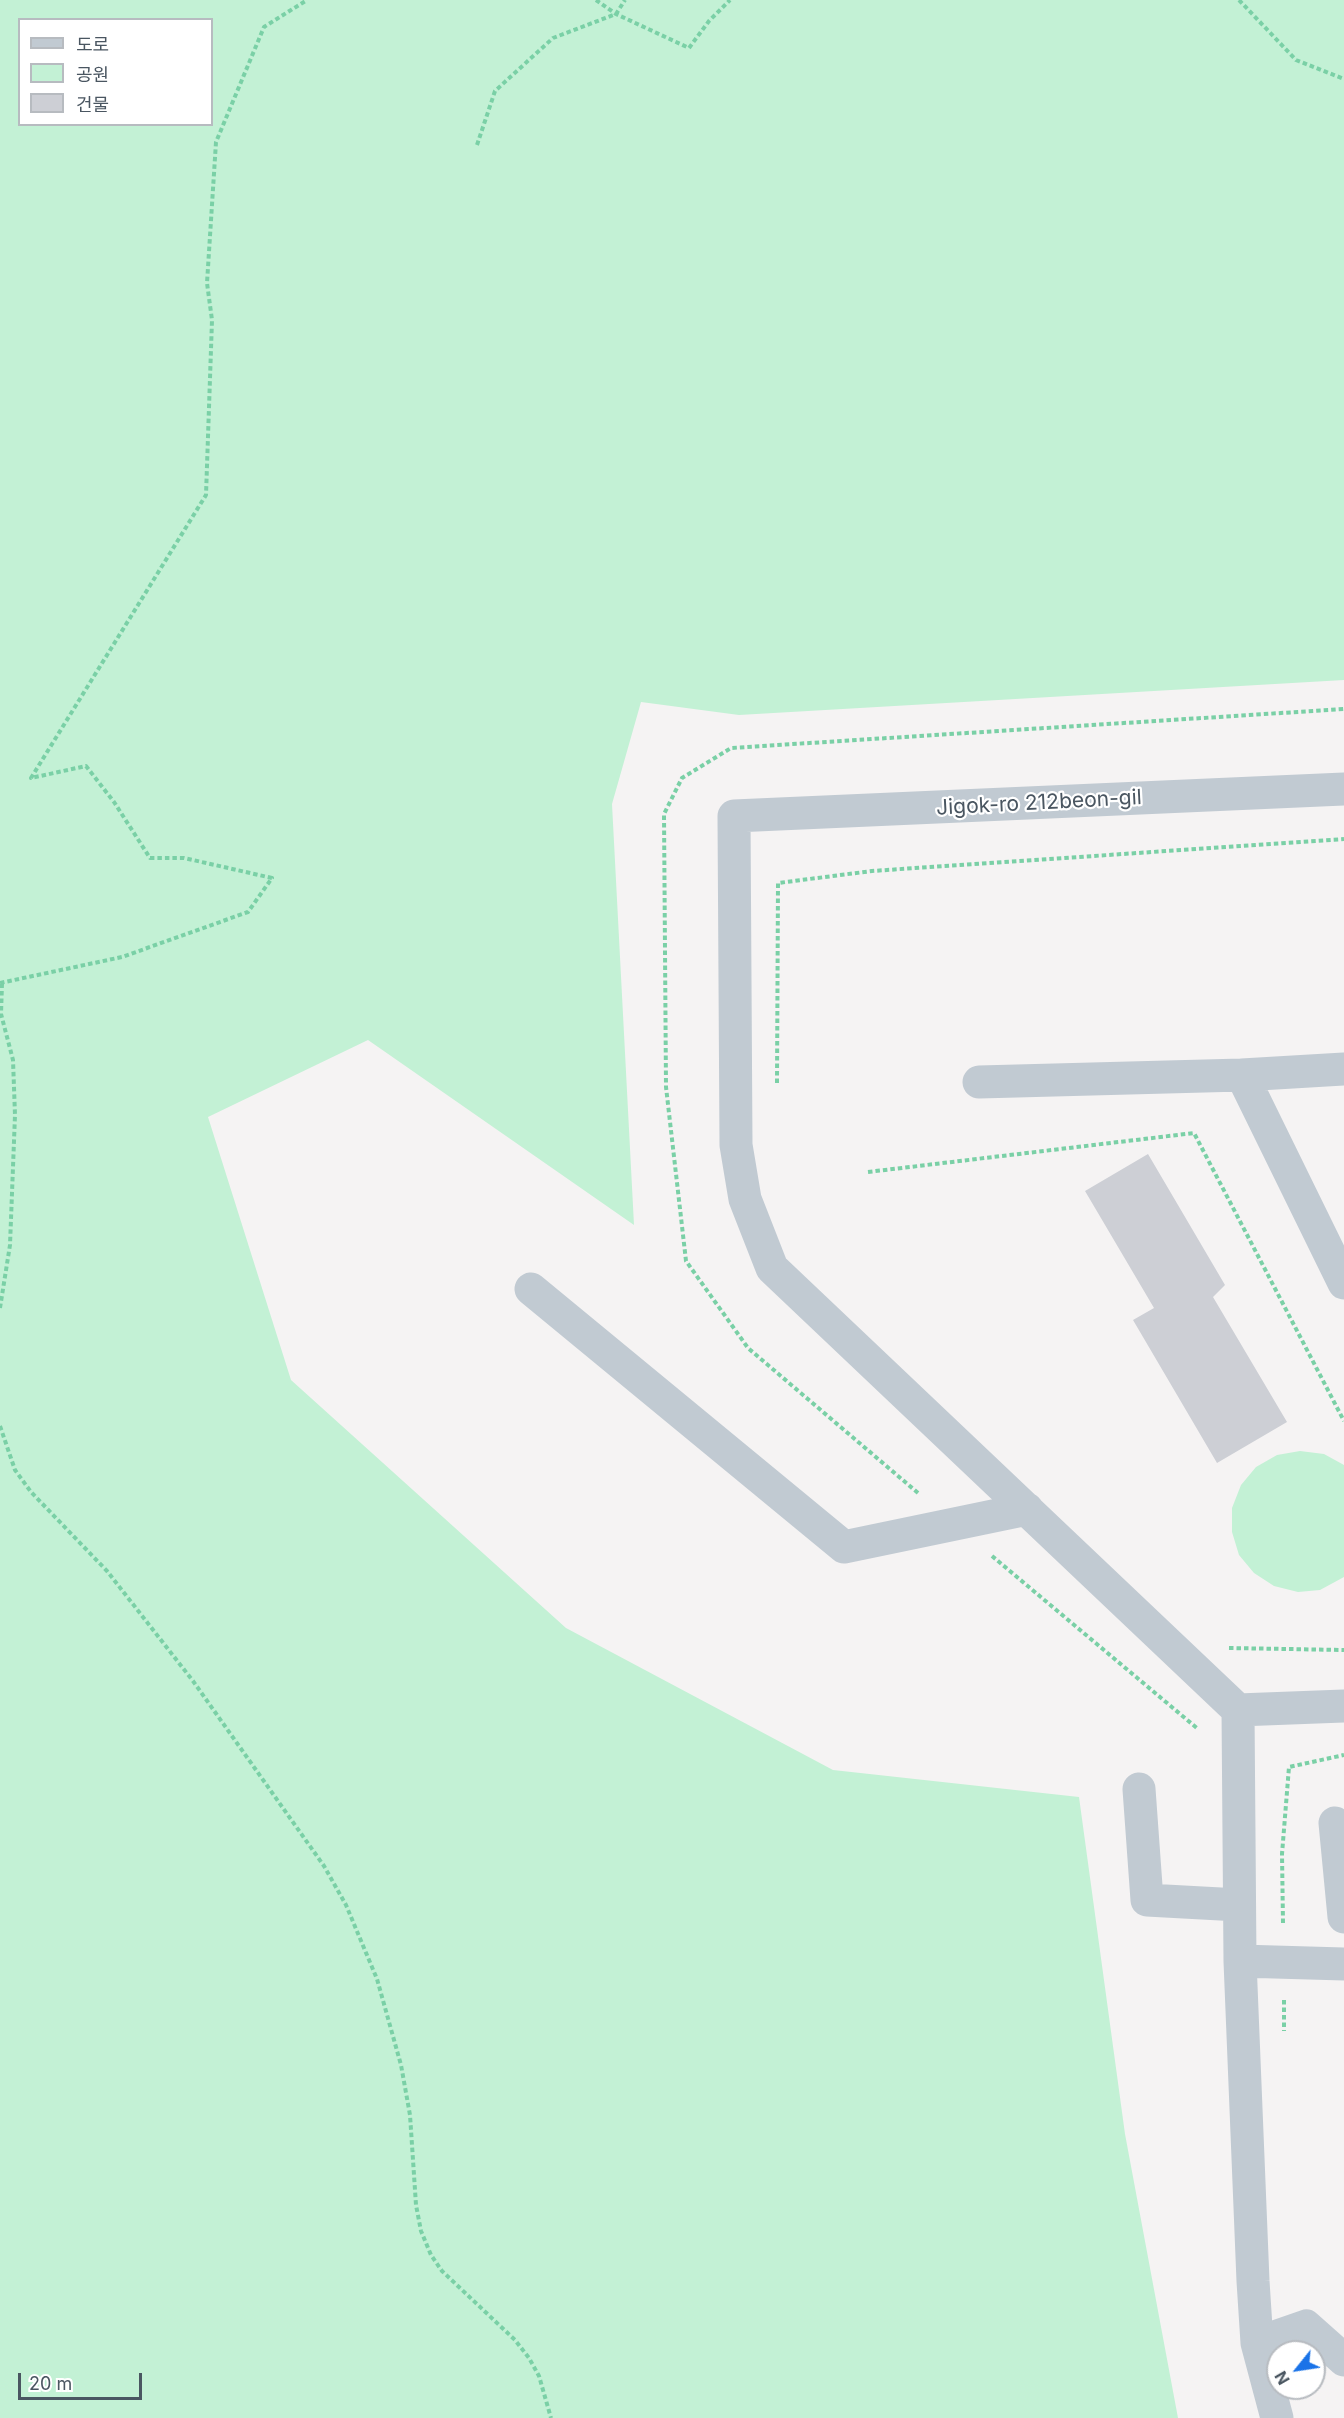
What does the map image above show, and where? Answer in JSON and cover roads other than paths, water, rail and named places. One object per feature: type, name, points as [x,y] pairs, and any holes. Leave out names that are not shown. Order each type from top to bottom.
[{"type":"street","name":"Jigok-ro 212beon-gil","points":[[1027,1509],[772,1268],[745,1199],[736,1145],[734,816],[1344,789]]},
{"type":"street","points":[[979,1082],[1242,1075],[1344,1069]]},
{"type":"street","points":[[1242,1075],[1344,1283]]},
{"type":"street","points":[[531,1289],[844,1547],[1027,1509],[1238,1710],[1344,1706]]},
{"type":"street","points":[[1238,1710],[1240,1961],[1257,2343],[1277,2418]]},
{"type":"street","points":[[1139,1789],[1147,1900],[1239,1905]]},
{"type":"street","points":[[1335,1823],[1344,1917]]},
{"type":"street","points":[[1240,1961],[1344,1964]]},
{"type":"street","points":[[1257,2343],[1306,2326],[1344,2360]]}]
